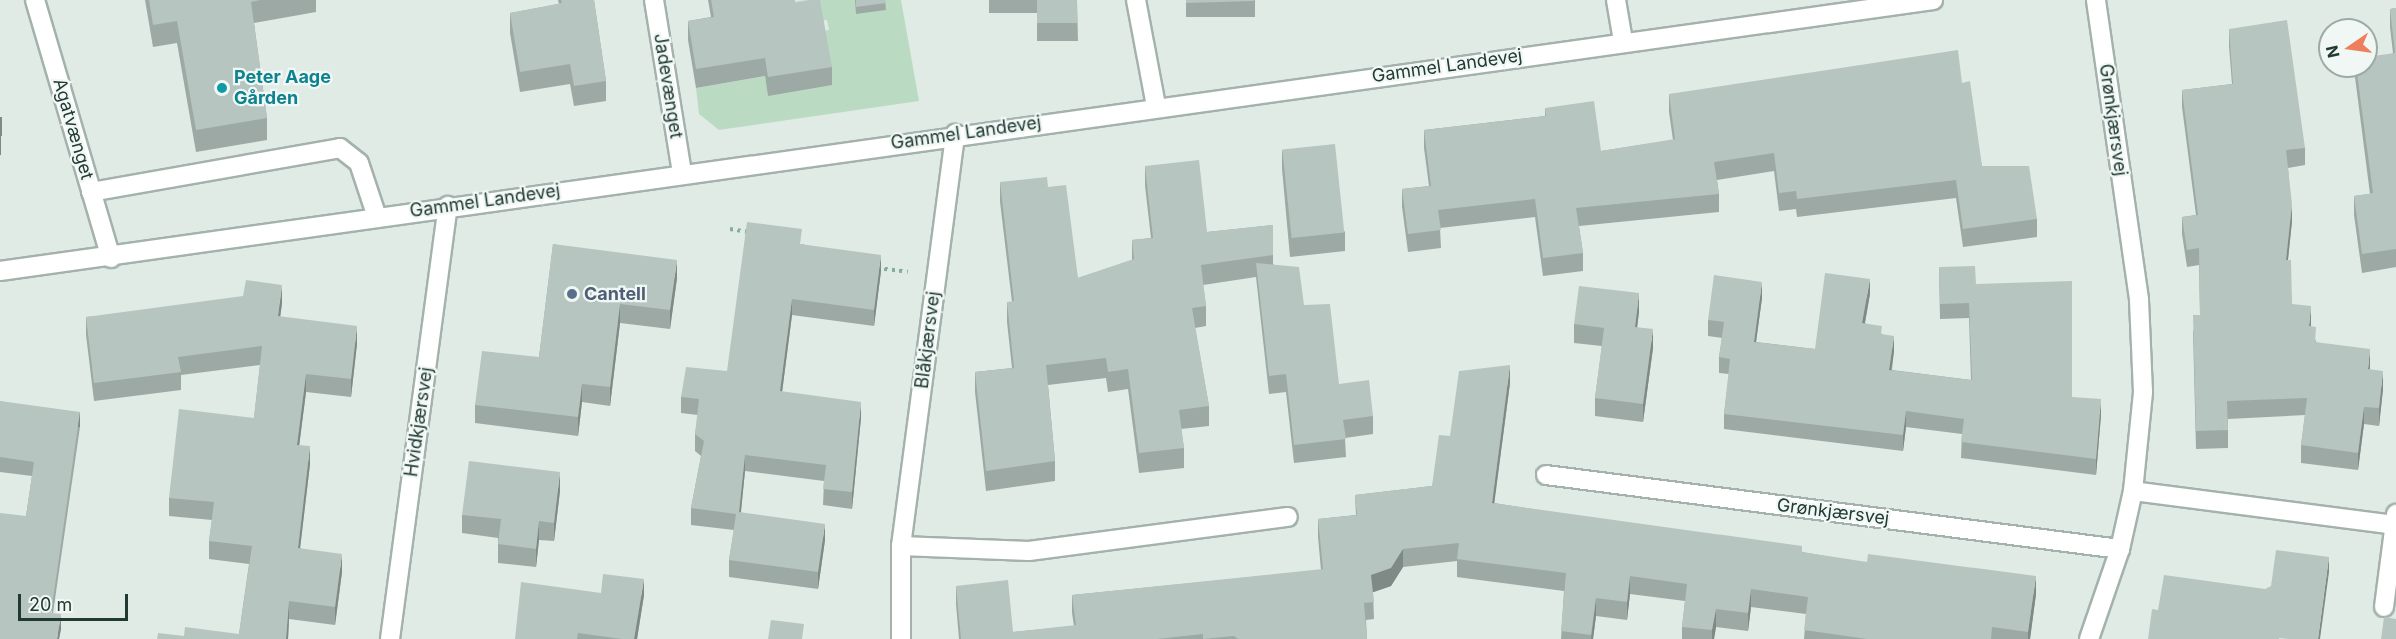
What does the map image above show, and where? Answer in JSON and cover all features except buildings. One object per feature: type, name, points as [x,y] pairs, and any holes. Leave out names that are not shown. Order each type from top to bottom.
[{"type":"street","name":"Agatvænget","points":[[36,0],[111,258]]},
{"type":"street","name":"Jadevænget","points":[[654,0],[682,172]]},
{"type":"street","points":[[1136,0],[1156,106]]},
{"type":"street","points":[[1616,0],[1623,41]]},
{"type":"street","name":"Gammel Landevej","points":[[0,271],[111,258],[682,172],[1933,0]]},
{"type":"street","name":"Grønkjærsvej","points":[[2089,639],[2120,549],[2133,491],[2143,392],[2139,299],[2096,0]]},
{"type":"street","name":"Blåkjærsvej","points":[[901,639],[901,546],[955,134]]},
{"type":"street","points":[[91,192],[340,148],[359,163],[377,217]]},
{"type":"street","name":"Hvidkjærsvej","points":[[390,639],[448,206]]},
{"type":"street","name":"Grønkjærsvej","points":[[1546,476],[2120,549]]},
{"type":"street","points":[[2133,491],[2395,519],[2384,608]]},
{"type":"street","points":[[901,546],[1029,551],[1288,516]]},
{"type":"path","points":[[730,229],[752,232]]},
{"type":"path","points":[[868,267],[936,276]]},
{"type":"green space","points":[[806,0],[901,0],[919,101],[719,130],[699,114],[696,88],[765,76],[768,95],[814,32],[829,30],[827,20],[813,22],[771,5]]},
{"type":"place","name":"Peter Aage Gården","points":[[222,88]]},
{"type":"place","name":"Cantell","points":[[572,294]]}]
